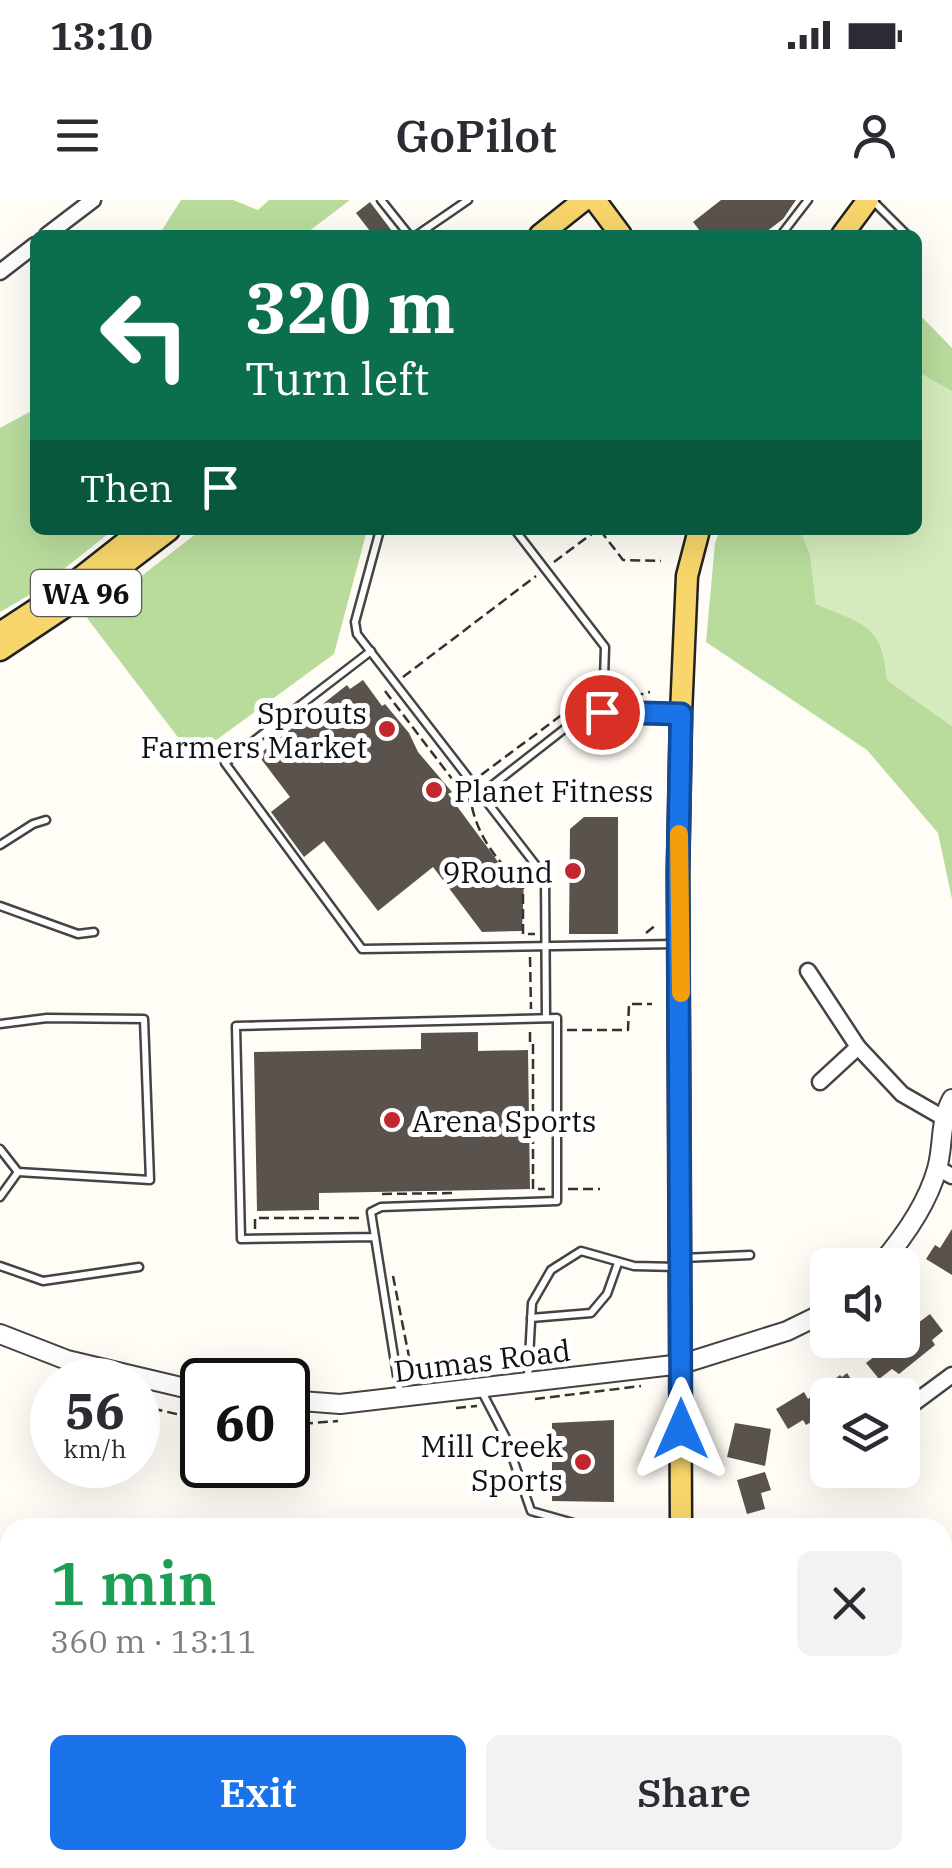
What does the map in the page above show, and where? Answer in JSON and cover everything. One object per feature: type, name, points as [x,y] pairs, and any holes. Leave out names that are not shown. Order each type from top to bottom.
[{"type":"main road","points":[[546,230],[584,200]]},
{"type":"main road","points":[[594,200],[617,230]]},
{"type":"main road","points":[[845,230],[860,204]]},
{"type":"main road","name":"WA 96","points":[[0,633],[61,593],[135,535]]},
{"type":"main road","name":"WA 96","points":[[0,650],[66,607],[162,535]]},
{"type":"main road","points":[[681,1518],[681,714],[687,576],[699,535]]},
{"type":"street","points":[[54,230],[92,200]]},
{"type":"street","points":[[0,272],[30,249]]},
{"type":"street","points":[[808,971],[858,1046],[902,1094],[942,1118]]},
{"type":"street","points":[[820,1082],[858,1046]]},
{"type":"street","points":[[894,1248],[944,1172],[942,1118],[952,1100]]},
{"type":"street","name":"Dumas Road","points":[[310,1402],[340,1404],[481,1390],[682,1364],[787,1331],[810,1320]]},
{"type":"street","points":[[0,1334],[67,1360],[180,1387]]},
{"type":"street","points":[[920,1398],[952,1374]]},
{"type":"lane","points":[[381,200],[405,230]]},
{"type":"lane","points":[[424,230],[468,200]]},
{"type":"lane","points":[[785,230],[808,200]]},
{"type":"lane","points":[[860,204],[899,230]]},
{"type":"lane","points":[[379,535],[356,622],[358,634],[545,877],[546,1018]]},
{"type":"lane","points":[[519,535],[604,647],[602,712]]},
{"type":"lane","points":[[371,651],[225,764],[362,949],[680,944]]},
{"type":"lane","points":[[479,791],[586,712],[681,714]]},
{"type":"lane","points":[[0,845],[46,820]]},
{"type":"lane","points":[[0,906],[78,934],[94,932]]},
{"type":"lane","points":[[0,1024],[47,1018],[144,1019],[150,1180],[18,1172],[0,1149]]},
{"type":"lane","points":[[375,1238],[244,1242],[240,1236],[236,1026],[557,1018],[557,1201],[374,1208],[371,1219],[375,1238],[401,1398]]},
{"type":"lane","points":[[0,1197],[18,1172]]},
{"type":"lane","points":[[528,1384],[532,1303],[551,1270],[582,1251],[618,1262],[681,1262],[750,1255]]},
{"type":"lane","points":[[531,1318],[590,1312],[607,1294],[618,1262]]},
{"type":"lane","points":[[0,1266],[43,1280],[139,1267]]},
{"type":"lane","points":[[481,1390],[505,1436],[532,1511],[556,1518]]},
{"type":"path","points":[[591,535],[385,692],[472,805],[481,776],[593,690],[624,690],[624,699],[650,692]]},
{"type":"path","points":[[602,535],[624,560],[661,560]]},
{"type":"path","points":[[530,946],[532,1190],[600,1189]]},
{"type":"path","points":[[557,1030],[628,1030],[629,1004],[652,1004]]},
{"type":"path","points":[[381,1207],[382,1193],[456,1192]]},
{"type":"path","points":[[255,1241],[255,1218],[371,1219]]},
{"type":"path","points":[[393,1274],[413,1378]]},
{"type":"green space","points":[[181,200],[233,200],[258,210],[269,200],[350,200],[311,230],[162,230]]},
{"type":"green space","points":[[922,317],[952,348],[952,391],[922,374]]},
{"type":"green space","points":[[922,374],[952,391],[952,726],[887,680],[881,648],[867,628],[816,604],[810,554],[802,535],[922,535]]},
{"type":"green space","points":[[30,412],[30,535],[107,535],[36,591],[0,612],[0,428]]},
{"type":"green space","points":[[195,535],[366,535],[334,654],[193,757],[87,618]]},
{"type":"green space","points":[[718,535],[802,535],[810,554],[816,604],[867,628],[881,648],[887,680],[952,726],[952,899],[938,833],[867,750],[706,642]]},
{"type":"building","points":[[721,200],[796,200],[783,219],[769,230],[699,230],[693,222]]},
{"type":"building","points":[[370,202],[391,230],[369,230],[356,213]]},
{"type":"building","points":[[363,680],[409,733],[418,752],[452,792],[448,794],[510,878],[524,879],[522,931],[482,932],[433,867],[378,911],[324,841],[304,857],[271,812],[290,797],[258,755],[347,685],[350,689]]},
{"type":"building","points":[[584,817],[618,817],[618,934],[569,934],[570,829]]},
{"type":"building","name":"Arena Sports","points":[[478,1032],[478,1051],[528,1050],[530,1189],[319,1193],[319,1210],[257,1211],[254,1052],[421,1049],[421,1033]]},
{"type":"building","points":[[952,1229],[952,1275],[926,1259],[935,1245],[940,1248]]},
{"type":"building","points":[[930,1314],[943,1331],[932,1340],[935,1345],[920,1357],[920,1322]]},
{"type":"building","points":[[872,1358],[919,1358],[899,1374],[892,1369],[880,1378],[866,1363]]},
{"type":"building","points":[[804,1392],[810,1423],[806,1425],[803,1420],[788,1429],[776,1409]]},
{"type":"building","name":"Mill Creek Sports","points":[[614,1420],[614,1502],[552,1501],[552,1423]]},
{"type":"building","points":[[735,1423],[771,1429],[765,1466],[727,1457]]},
{"type":"building","points":[[765,1472],[771,1490],[761,1493],[765,1509],[747,1514],[737,1480]]},
{"type":"slow traffic","points":[[679,834],[681,993]]},
{"type":"place","name":"Sprouts Farmers Market","points":[[387,729]]},
{"type":"place","name":"Planet Fitness","points":[[434,790]]},
{"type":"place","name":"9Round","points":[[573,871]]},
{"type":"place","name":"Arena Sports","points":[[392,1120]]},
{"type":"place","name":"Mill Creek Sports","points":[[583,1462]]},
{"type":"route","points":[[602,712],[681,714],[681,1429]]}]
